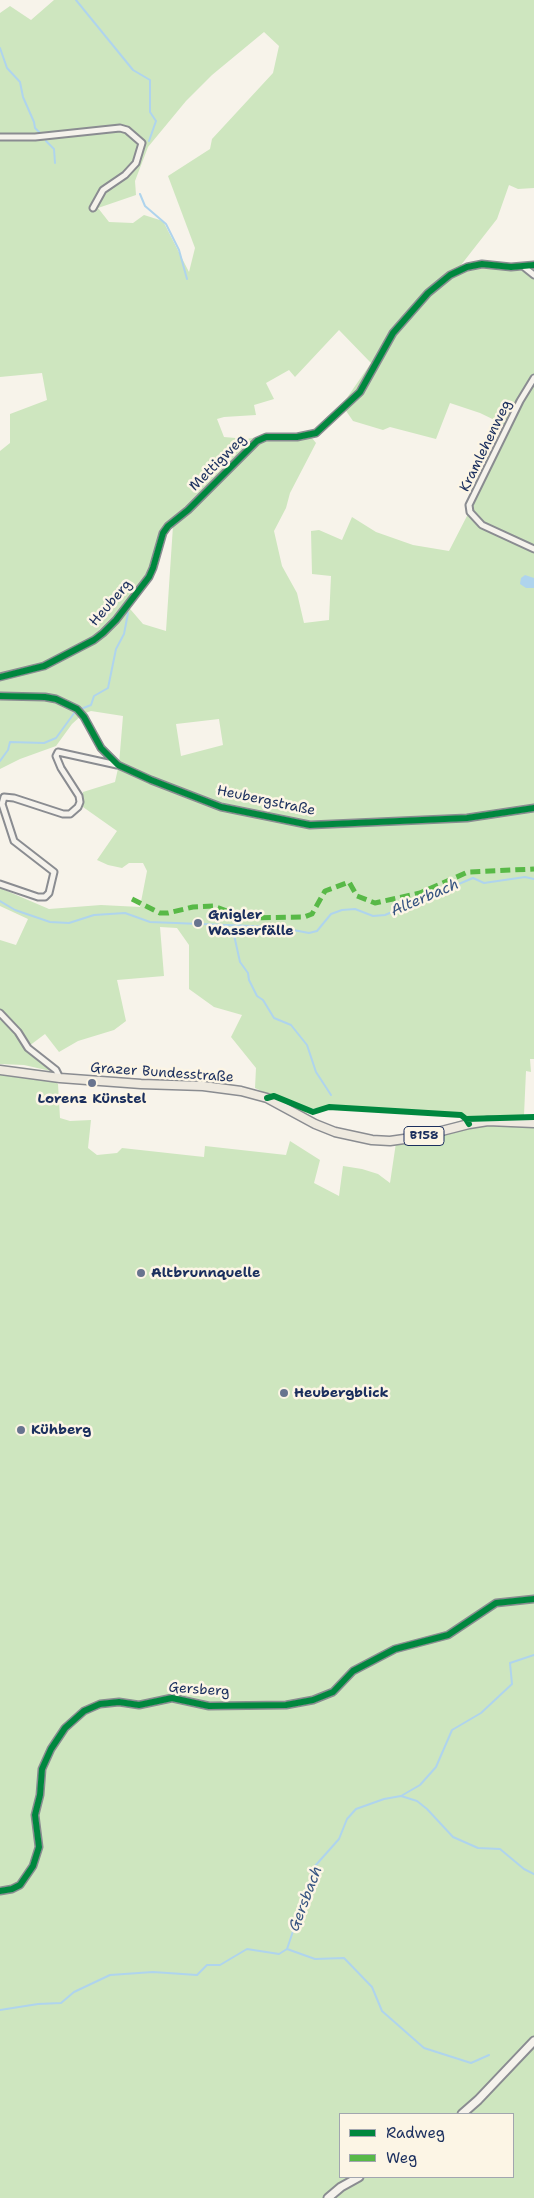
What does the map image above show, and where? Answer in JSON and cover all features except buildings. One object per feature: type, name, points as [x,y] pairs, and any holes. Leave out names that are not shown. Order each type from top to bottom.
[{"type":"main road","name":"Grazer Bundesstraße","points":[[0,1070],[60,1078],[241,1090],[267,1098],[315,1124],[356,1138],[390,1141],[418,1138],[469,1124],[488,1122],[534,1123]]},
{"type":"main road","points":[[463,2113],[534,2042]]},
{"type":"main road","points":[[328,2198],[341,2187],[357,2178]]},
{"type":"street","points":[[0,138],[35,137],[120,128],[127,130],[142,143],[136,163],[125,175],[103,190],[93,208]]},
{"type":"street","name":"Mettigweg","points":[[176,520],[257,441],[266,437],[297,437],[316,433],[360,392],[393,333],[428,293],[450,275],[482,264],[510,268],[534,265]]},
{"type":"street","points":[[524,267],[534,275]]},
{"type":"street","name":"Kramlehenweg","points":[[534,378],[520,401],[469,505],[470,512],[482,525],[534,549]]},
{"type":"street","name":"Heuberg","points":[[0,676],[44,666],[94,640],[103,633],[116,620],[148,577],[153,568],[163,533],[176,520]]},
{"type":"street","name":"Heubergstraße","points":[[0,696],[45,697],[56,699],[77,709],[84,717],[101,748],[118,765],[159,784],[221,807],[310,825],[467,818],[534,808]]},
{"type":"street","points":[[0,884],[38,898],[45,897],[49,893],[54,872],[14,841],[2,804],[4,797],[14,798],[63,814],[70,814],[78,807],[80,802],[79,796],[61,768],[56,756],[58,752],[118,765]]},
{"type":"street","points":[[0,1013],[18,1032],[28,1048],[56,1070],[60,1078]]},
{"type":"street","name":"Gersberg","points":[[0,1891],[12,1889],[20,1885],[33,1866],[39,1847],[34,1815],[40,1795],[42,1769],[64,1728],[84,1711],[100,1704],[119,1702],[139,1705],[172,1698],[216,1706],[291,1704],[312,1700],[333,1692],[353,1671],[395,1649],[448,1636],[496,1603],[534,1600]]},
{"type":"green space","points":[[54,0],[534,0],[534,188],[518,189],[509,185],[497,219],[461,265],[475,269],[482,264],[527,272],[534,270],[534,1059],[530,1059],[531,1072],[526,1071],[524,1115],[534,1116],[534,2198],[0,2198],[0,1073],[55,1081],[58,1084],[60,1118],[70,1121],[91,1120],[88,1148],[97,1155],[117,1153],[122,1148],[204,1157],[205,1146],[286,1155],[290,1141],[320,1160],[314,1183],[339,1196],[343,1166],[378,1174],[390,1183],[397,1136],[431,1130],[462,1120],[459,1114],[337,1105],[310,1109],[305,1113],[255,1088],[256,1068],[231,1037],[242,1015],[214,1007],[189,989],[189,945],[177,928],[160,927],[164,976],[117,980],[126,1021],[114,1030],[78,1041],[59,1052],[45,1034],[25,1049],[55,1072],[24,1065],[0,1064],[0,940],[16,945],[28,919],[0,906],[0,888],[49,909],[101,905],[140,907],[147,871],[143,863],[129,863],[122,868],[97,860],[117,831],[83,807],[83,792],[115,782],[119,764],[123,716],[91,711],[83,714],[72,724],[56,746],[20,759],[0,769],[0,451],[10,443],[10,414],[47,400],[42,373],[0,377],[0,13],[10,6],[31,20]],"holes":[[[264,32],[279,46],[273,73],[212,139],[210,149],[168,176],[195,248],[189,272],[163,221],[144,215],[133,223],[109,222],[98,208],[136,195],[135,181],[148,147],[186,101],[212,75]],[[339,330],[371,363],[342,405],[353,421],[383,430],[390,427],[436,439],[450,403],[480,413],[507,426],[470,501],[468,514],[449,551],[413,545],[376,532],[352,517],[342,540],[319,530],[311,531],[312,574],[331,576],[329,620],[304,623],[297,593],[282,566],[274,531],[286,508],[290,493],[316,443],[312,438],[257,437],[247,439],[224,437],[217,419],[256,415],[254,405],[274,399],[266,383],[289,370],[295,377]],[[173,526],[166,631],[143,624],[125,603],[152,566],[162,529]],[[219,719],[223,745],[181,756],[176,724]]]},
{"type":"water","points":[[525,575],[534,578],[534,588],[526,588],[520,584],[521,578]]},
{"type":"waterway","points":[[76,0],[133,70],[150,80],[150,112],[156,121],[149,141]]},
{"type":"waterway","points":[[0,48],[7,68],[20,82],[23,97],[35,128],[40,133]]},
{"type":"waterway","points":[[46,141],[54,149],[55,163]]},
{"type":"waterway","points":[[140,194],[145,206],[166,224],[179,250],[187,279]]},
{"type":"waterway","points":[[81,709],[91,705],[94,696],[108,688],[116,649],[124,634],[128,613]]},
{"type":"waterway","points":[[0,761],[8,750],[10,742],[44,743],[56,738],[75,712]]},
{"type":"waterway","name":"Alterbach","points":[[0,901],[15,910],[50,922],[69,923],[94,915],[125,913],[150,922],[277,927],[309,933],[317,931],[331,914],[342,910],[355,909],[373,916],[385,915],[473,878],[484,883],[525,877],[534,879]]},
{"type":"waterway","points":[[232,926],[240,962],[248,973],[249,980],[257,996],[263,1000],[274,1018],[291,1025],[307,1045],[316,1072],[331,1095]]},
{"type":"waterway","name":"Gersbach","points":[[0,2010],[38,2004],[61,2003],[74,1992],[110,1975],[153,1972],[197,1975],[207,1965],[220,1965],[247,1949],[279,1954],[287,1949],[315,1866],[339,1839],[347,1819],[356,1809],[384,1799],[401,1796],[420,1785],[436,1767],[452,1730],[481,1713],[512,1684],[510,1663],[534,1655]]},
{"type":"waterway","points":[[401,1796],[417,1801],[453,1837],[478,1848],[500,1849],[524,1869],[534,1874]]},
{"type":"waterway","points":[[287,1949],[315,1959],[344,1958],[372,1987],[382,2011],[424,2048],[471,2063],[489,2055]]},
{"type":"marked path","points":[[132,899],[160,913],[193,907],[213,906],[246,918],[304,917],[312,914],[325,891],[349,882],[357,896],[375,903],[420,893],[468,872],[534,869]]},
{"type":"cycle path","points":[[0,677],[44,666],[94,640],[103,633],[116,620],[149,577],[163,533],[168,526],[188,510],[257,441],[266,437],[297,437],[316,433],[360,392],[393,333],[428,293],[450,275],[467,267],[482,264],[511,267],[534,265]]},
{"type":"cycle path","points":[[0,696],[45,697],[56,699],[77,709],[84,717],[101,748],[118,765],[221,807],[310,825],[467,818],[534,808]]},
{"type":"cycle path","points":[[267,1098],[274,1096],[313,1112],[329,1107],[461,1115],[469,1124]]},
{"type":"cycle path","points":[[466,1119],[534,1117]]},
{"type":"cycle path","points":[[0,1891],[12,1889],[20,1885],[33,1866],[39,1847],[35,1815],[40,1795],[42,1769],[51,1749],[65,1728],[84,1711],[100,1704],[119,1702],[139,1705],[172,1698],[209,1706],[286,1705],[313,1700],[333,1692],[353,1671],[395,1649],[448,1635],[496,1603],[534,1599]]},
{"type":"place","name":"Gnigler Wasserfälle","points":[[198,923]]},
{"type":"place","name":"Lorenz Künstel","points":[[92,1083]]},
{"type":"place","name":"Altbrunnquelle","points":[[141,1273]]},
{"type":"place","name":"Heubergblick","points":[[284,1393]]},
{"type":"place","name":"Kühberg","points":[[21,1430]]}]
